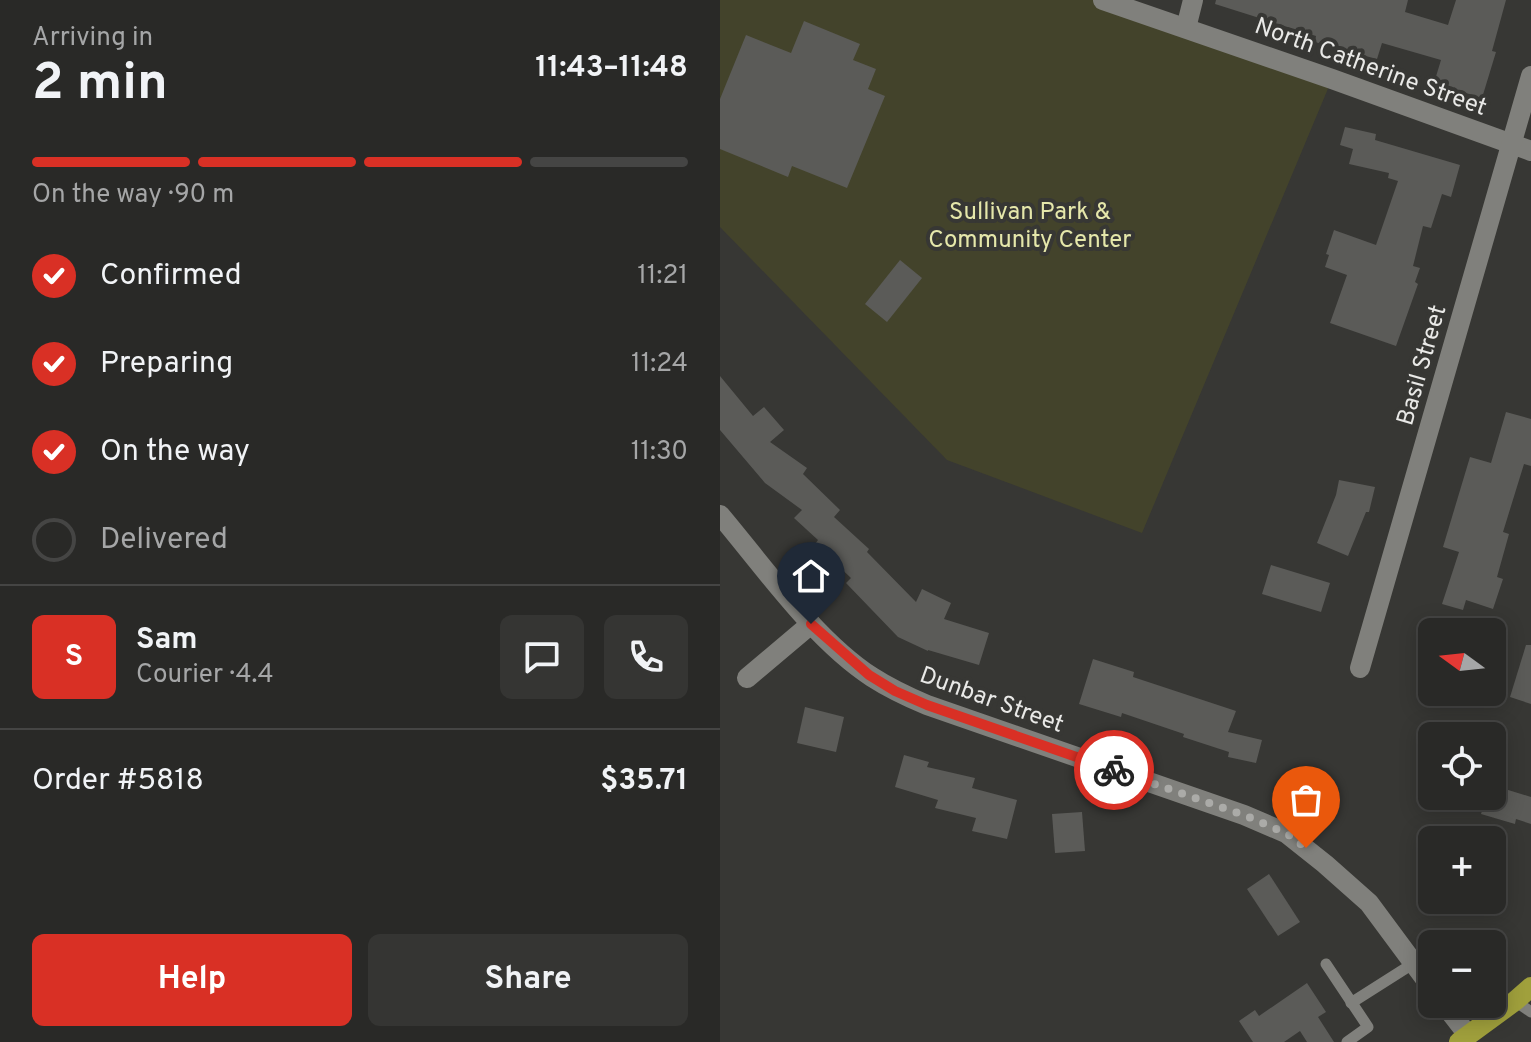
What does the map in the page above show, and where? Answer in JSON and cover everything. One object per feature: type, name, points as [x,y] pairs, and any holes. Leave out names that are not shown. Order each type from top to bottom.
[{"type":"main road","points":[[1463,1039],[1523,1007],[1531,987]]},
{"type":"street","name":"North Catherine Street","points":[[1103,0],[1522,147]]},
{"type":"street","points":[[1186,28],[1193,0]]},
{"type":"street","name":"Basil Street","points":[[1360,668],[1522,147],[1531,76]]},
{"type":"street","name":"Dunbar Street","points":[[720,515],[811,624],[869,675],[927,705],[1244,815],[1286,833],[1369,903],[1418,969]]},
{"type":"street","points":[[747,678],[811,624]]},
{"type":"street","points":[[1452,1018],[1463,1039]]},
{"type":"lane","points":[[1351,1003],[1414,963]]},
{"type":"lane","points":[[1326,964],[1368,1027],[1347,1042]]},
{"type":"green space","name":"Sullivan Park & Community Center","points":[[720,0],[1103,0],[1332,79],[1142,533],[947,460],[720,227]]},
{"type":"building","points":[[1216,0],[1408,0],[1405,12],[1448,25],[1456,0],[1506,0],[1492,51],[1496,52],[1482,98],[1434,83],[1441,60],[1382,43],[1377,59],[1339,49],[1315,42],[1316,36],[1215,4]]},
{"type":"building","points":[[804,21],[860,44],[853,60],[876,69],[868,89],[885,96],[847,188],[792,166],[788,177],[720,149],[720,99],[746,35],[791,53]]},
{"type":"building","points":[[1345,127],[1376,134],[1375,140],[1460,165],[1451,197],[1442,194],[1431,228],[1423,226],[1413,266],[1420,268],[1415,282],[1418,284],[1396,346],[1330,323],[1347,275],[1325,267],[1334,230],[1376,245],[1398,181],[1388,178],[1389,173],[1349,164],[1353,149],[1340,145]]},
{"type":"building","points":[[900,260],[922,278],[887,322],[865,304]]},
{"type":"building","points":[[720,376],[753,416],[764,407],[784,430],[770,442],[807,468],[803,474],[840,510],[834,517],[869,549],[867,552],[916,602],[922,589],[951,603],[944,619],[989,633],[979,665],[928,651],[898,637],[846,583],[851,578],[815,544],[818,540],[794,518],[802,510],[765,483],[720,430]]},
{"type":"building","points":[[1506,412],[1531,419],[1531,466],[1524,464],[1503,532],[1509,534],[1497,577],[1503,579],[1493,609],[1466,600],[1463,610],[1442,604],[1459,552],[1443,547],[1470,457],[1491,463]]},
{"type":"building","points":[[1339,480],[1375,487],[1369,512],[1366,512],[1348,556],[1317,543]]},
{"type":"building","points":[[1271,565],[1330,583],[1321,612],[1262,594]]},
{"type":"building","points":[[1526,645],[1531,645],[1531,704],[1510,697]]},
{"type":"building","points":[[1093,659],[1134,672],[1133,677],[1236,711],[1228,732],[1262,740],[1256,763],[1228,757],[1229,752],[1122,713],[1121,717],[1079,704]]},
{"type":"building","points":[[805,707],[844,717],[836,752],[797,743]]},
{"type":"building","points":[[904,755],[929,762],[927,767],[975,778],[972,788],[1017,800],[1007,839],[972,831],[976,818],[935,808],[938,800],[895,787]]},
{"type":"building","points":[[1506,789],[1531,797],[1531,824],[1516,819],[1515,824],[1481,814],[1482,810],[1506,810]]},
{"type":"building","points":[[1082,812],[1085,851],[1055,853],[1052,814]]},
{"type":"building","points":[[1269,874],[1300,922],[1278,936],[1247,889]]},
{"type":"building","points":[[1307,983],[1326,1012],[1318,1017],[1334,1042],[1307,1042],[1300,1031],[1284,1042],[1253,1042],[1239,1021],[1255,1010],[1259,1016]]},
{"type":"way so far","points":[[1114,770],[1244,815],[1286,833],[1306,848]]},
{"type":"route","points":[[811,624],[869,675],[895,691],[1114,770]]}]
